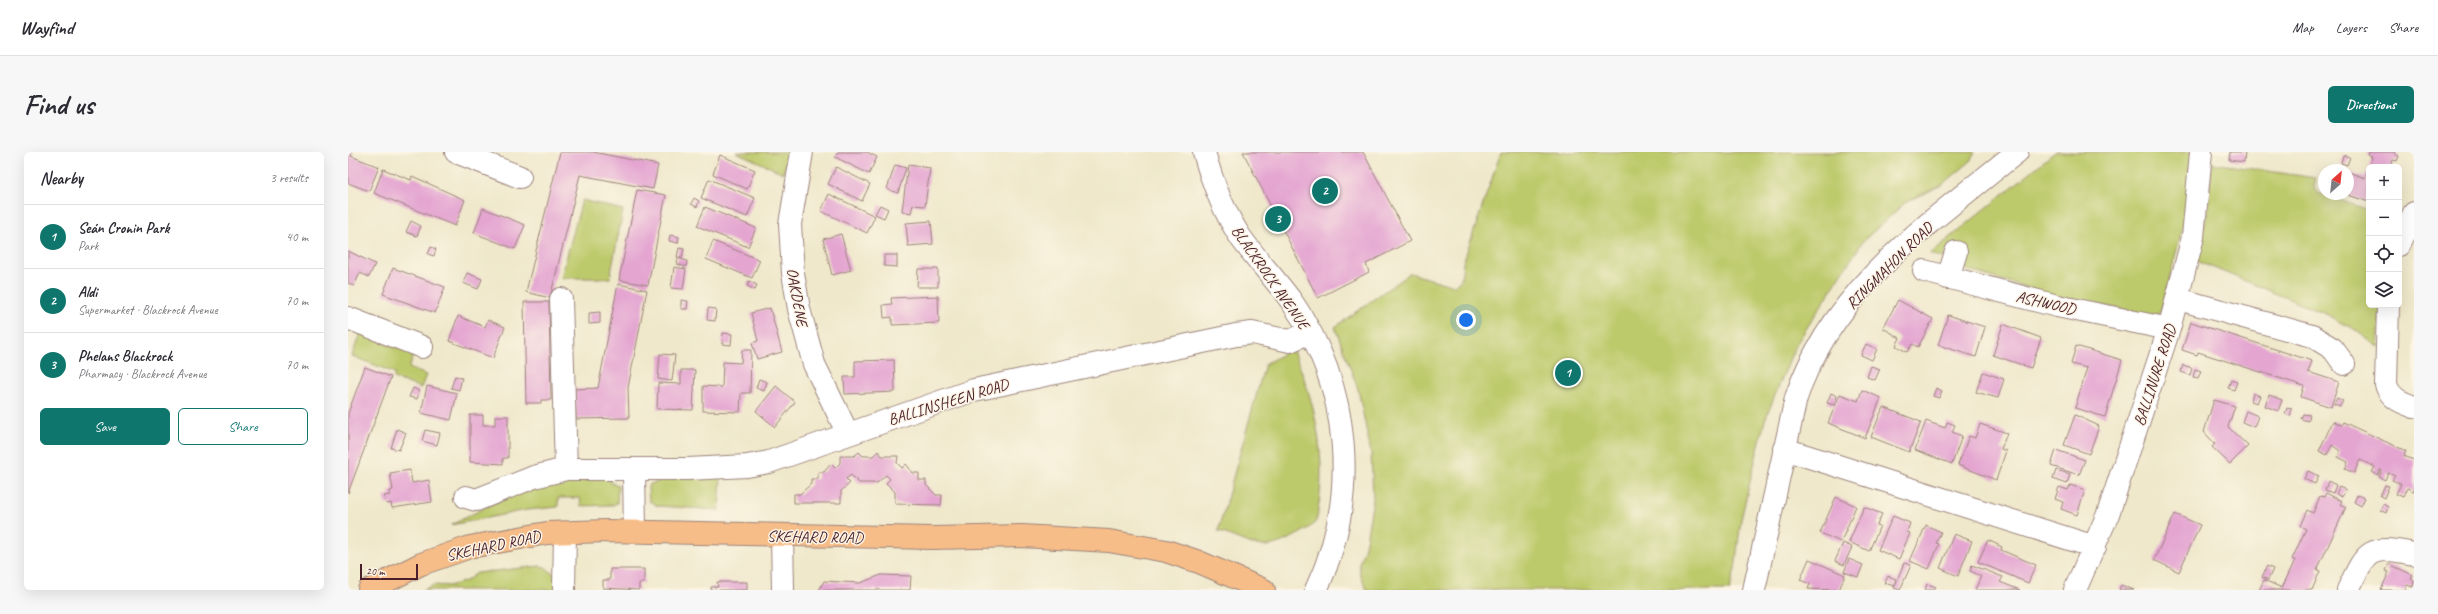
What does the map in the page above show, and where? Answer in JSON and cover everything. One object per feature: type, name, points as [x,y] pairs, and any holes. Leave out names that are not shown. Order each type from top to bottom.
[{"type":"main road","name":"SKEHARD ROAD","points":[[369,590],[421,564],[470,547],[519,537],[565,533],[635,531],[934,538],[1022,536],[1109,541],[1166,551],[1199,562],[1264,590]]},
{"type":"street","points":[[456,152],[520,177]]},
{"type":"street","name":"OAKDENE","points":[[802,152],[790,224],[793,273],[804,329],[814,364],[848,434]]},
{"type":"street","name":"BLACKROCK AVENUE","points":[[1204,152],[1213,181],[1241,238],[1292,302],[1310,332],[1336,400],[1344,462],[1342,510],[1337,535],[1316,590]]},
{"type":"street","name":"RINGMAHON ROAD","points":[[1754,590],[1796,398],[1806,370],[1820,343],[1850,301],[1888,261],[2017,152]]},
{"type":"street","name":"BALLINURE ROAD","points":[[2076,590],[2096,547],[2178,299],[2196,215],[2202,152]]},
{"type":"street","points":[[2402,239],[2414,213]]},
{"type":"street","points":[[1948,278],[1956,252]]},
{"type":"street","name":"ASHWOOD","points":[[1924,271],[2057,306],[2169,329]]},
{"type":"street","points":[[561,299],[566,469]]},
{"type":"street","points":[[2178,299],[2312,336],[2333,349],[2344,364]]},
{"type":"street","points":[[2388,308],[2386,386],[2389,394],[2395,399],[2414,406]]},
{"type":"street","points":[[348,319],[422,347]]},
{"type":"street","name":"BALLINSHEEN ROAD","points":[[466,497],[476,500],[534,477],[566,469],[634,470],[747,466],[782,458],[953,396],[995,384],[1041,376],[1236,335],[1252,333],[1290,341],[1310,332]]},
{"type":"street","points":[[1784,449],[2096,547]]},
{"type":"street","points":[[634,470],[635,531]]},
{"type":"street","points":[[564,590],[565,533]]},
{"type":"street","points":[[782,535],[783,590]]},
{"type":"street","points":[[2348,590],[2360,564],[2374,551],[2386,549],[2414,554]]},
{"type":"green space","points":[[736,152],[790,152],[783,173]]},
{"type":"green space","points":[[1501,152],[1976,152],[1972,160],[1941,186],[1907,201],[1863,241],[1795,346],[1765,420],[1741,519],[1735,569],[1730,590],[1367,590],[1360,574],[1359,564],[1365,547],[1373,499],[1371,453],[1358,389],[1335,327],[1410,273],[1454,286],[1461,280],[1463,263]]},
{"type":"green space","points":[[2055,152],[2193,152],[2188,208],[2160,313],[2153,315],[2067,299],[1970,271],[1965,268],[1963,262],[1966,247],[1950,244],[1943,258],[1930,254]]},
{"type":"green space","points":[[2212,163],[2316,178],[2314,188],[2318,193],[2318,200],[2339,200],[2366,209],[2366,308],[2381,308],[2378,347],[2355,330],[2330,316],[2197,261],[2208,209]]},
{"type":"green space","points":[[582,200],[623,210],[610,278],[561,278]]},
{"type":"green space","points":[[360,333],[414,354],[409,368],[426,375],[421,388],[394,378],[395,373],[352,356]]},
{"type":"green space","points":[[1292,349],[1300,367],[1312,405],[1319,444],[1321,484],[1317,517],[1316,521],[1308,528],[1286,540],[1268,546],[1256,545],[1218,531],[1265,364]]},
{"type":"green space","points":[[611,476],[611,483],[618,485],[617,503],[613,505],[581,506],[580,498],[558,498],[558,507],[527,510],[451,525],[494,503],[547,480]]},
{"type":"green space","points":[[721,476],[719,510],[658,506],[649,501],[648,487],[650,484],[658,482],[659,478]]},
{"type":"green space","points":[[540,566],[545,567],[555,575],[556,590],[423,590],[434,585],[449,586],[466,581],[477,573]]},
{"type":"building","points":[[348,152],[352,152],[351,156],[379,167],[369,191],[348,183]]},
{"type":"building","points":[[560,152],[593,152],[658,165],[653,189],[580,175],[550,298],[526,292]]},
{"type":"building","points":[[838,152],[867,152],[877,157],[869,174],[835,157]]},
{"type":"building","points":[[1243,152],[1363,152],[1410,241],[1366,264],[1369,272],[1318,298]]},
{"type":"building","points":[[2230,152],[2245,152],[2244,162],[2229,160]]},
{"type":"building","points":[[2369,152],[2396,152],[2395,154],[2399,156],[2397,161],[2393,160],[2392,164],[2370,164],[2372,157],[2368,155]]},
{"type":"building","points":[[720,155],[755,170],[747,189],[713,174]]},
{"type":"building","points":[[2343,155],[2350,157],[2347,164],[2341,163]]},
{"type":"building","points":[[895,165],[906,168],[898,193],[887,189]]},
{"type":"building","points":[[908,165],[930,168],[925,206],[913,205],[911,213],[902,211]]},
{"type":"building","points":[[836,167],[870,184],[862,201],[828,184]]},
{"type":"building","points":[[383,169],[411,180],[412,176],[465,200],[455,226],[374,193]]},
{"type":"building","points":[[2354,174],[2365,178],[2366,175],[2366,201],[2354,197]]},
{"type":"building","points":[[709,179],[755,198],[747,217],[701,198]]},
{"type":"building","points":[[637,190],[666,195],[648,285],[619,280]]},
{"type":"building","points":[[829,194],[875,216],[867,233],[821,211]]},
{"type":"building","points":[[694,198],[699,201],[697,207],[691,204]]},
{"type":"building","points":[[880,205],[888,209],[884,218],[875,214]]},
{"type":"building","points":[[705,207],[756,228],[748,247],[697,226]]},
{"type":"building","points":[[483,208],[525,225],[515,249],[474,233]]},
{"type":"building","points":[[411,221],[421,226],[417,236],[406,232]]},
{"type":"building","points":[[931,221],[933,244],[908,246],[906,223]]},
{"type":"building","points":[[841,234],[851,270],[832,275],[823,239]]},
{"type":"building","points":[[670,235],[679,237],[678,243],[669,241]]},
{"type":"building","points":[[713,241],[760,260],[752,278],[706,259]]},
{"type":"building","points":[[431,247],[436,249],[434,256],[428,254]]},
{"type":"building","points":[[679,248],[684,249],[682,258],[677,257]]},
{"type":"building","points":[[348,251],[375,264],[369,277],[360,273],[354,286],[348,283]]},
{"type":"building","points":[[884,255],[897,255],[897,267],[884,266]]},
{"type":"building","points":[[678,258],[687,261],[686,267],[677,264]]},
{"type":"building","points":[[674,267],[686,269],[683,289],[671,288]]},
{"type":"building","points":[[393,268],[445,287],[435,313],[383,294]]},
{"type":"building","points":[[918,269],[938,269],[938,287],[917,287]]},
{"type":"building","points":[[467,273],[482,279],[478,289],[463,283]]},
{"type":"building","points":[[749,281],[757,285],[755,290],[747,286]]},
{"type":"building","points":[[618,284],[647,290],[628,388],[629,418],[576,419],[575,389],[598,388]]},
{"type":"building","points":[[938,296],[939,323],[892,325],[892,317],[884,318],[883,305],[892,304],[891,298]]},
{"type":"building","points":[[681,300],[688,301],[687,309],[681,309]]},
{"type":"building","points":[[1898,300],[1933,319],[1918,347],[1912,344],[1907,352],[1896,346],[1900,338],[1883,328]]},
{"type":"building","points":[[524,302],[549,302],[551,400],[541,400],[541,403],[526,403]]},
{"type":"building","points":[[708,308],[716,309],[715,321],[707,320]]},
{"type":"building","points":[[770,308],[782,352],[757,359],[752,343],[758,341],[751,313]]},
{"type":"building","points":[[600,312],[600,323],[589,324],[589,313]]},
{"type":"building","points":[[1948,315],[1985,327],[1976,357],[1938,345]]},
{"type":"building","points":[[458,316],[485,327],[488,320],[505,327],[493,358],[449,341]]},
{"type":"building","points":[[2191,322],[2312,361],[2308,372],[2339,382],[2331,407],[2301,397],[2304,386],[2198,352],[2197,355],[2182,350]]},
{"type":"building","points":[[2003,324],[2041,338],[2031,368],[1993,355]]},
{"type":"building","points":[[723,333],[732,334],[731,345],[722,344]]},
{"type":"building","points":[[1866,344],[1877,349],[1872,360],[1861,355]]},
{"type":"building","points":[[2076,346],[2122,360],[2105,417],[2075,408],[2087,368],[2071,364]]},
{"type":"building","points":[[742,350],[751,350],[750,393],[741,393],[740,412],[703,411],[703,386],[722,387],[723,362],[741,363]]},
{"type":"building","points":[[660,354],[675,355],[672,381],[658,379]]},
{"type":"building","points":[[894,360],[895,392],[845,394],[844,377],[855,377],[855,361]]},
{"type":"building","points":[[2183,365],[2192,368],[2190,375],[2181,372]]},
{"type":"building","points":[[1871,366],[1880,369],[1875,380],[1867,377]]},
{"type":"building","points":[[365,367],[391,377],[348,493],[348,413]]},
{"type":"building","points":[[2195,369],[2201,371],[2198,378],[2193,377]]},
{"type":"building","points":[[681,370],[695,370],[693,410],[657,409],[658,383],[681,384]]},
{"type":"building","points":[[1983,372],[2004,379],[1998,398],[1976,392]]},
{"type":"building","points":[[455,376],[462,378],[459,390],[451,388]]},
{"type":"building","points":[[759,379],[767,382],[764,391],[756,388]]},
{"type":"building","points":[[2231,380],[2237,382],[2234,390],[2228,388]]},
{"type":"building","points":[[427,386],[457,393],[451,420],[421,413]]},
{"type":"building","points":[[776,386],[795,402],[775,427],[756,411]]},
{"type":"building","points":[[413,388],[419,391],[417,399],[409,397]]},
{"type":"building","points":[[1936,388],[1942,391],[1939,398],[1933,396]]},
{"type":"building","points":[[1862,390],[1881,398],[1865,438],[1828,423],[1840,394],[1858,401]]},
{"type":"building","points":[[1831,393],[1837,396],[1834,405],[1827,403]]},
{"type":"building","points":[[2253,393],[2260,396],[2257,403],[2251,401]]},
{"type":"building","points":[[2269,395],[2282,400],[2278,411],[2265,406]]},
{"type":"building","points":[[2337,398],[2343,401],[2340,406],[2334,404]]},
{"type":"building","points":[[2214,400],[2235,406],[2228,427],[2248,446],[2230,464],[2212,447],[2215,444],[2204,432]]},
{"type":"building","points":[[1883,407],[1921,422],[1909,452],[1871,437]]},
{"type":"building","points":[[2287,408],[2292,409],[2290,416],[2285,414]]},
{"type":"building","points":[[2246,411],[2258,416],[2254,427],[2242,422]]},
{"type":"building","points":[[2303,414],[2310,415],[2308,421],[2301,419]]},
{"type":"building","points":[[470,415],[483,415],[483,425],[495,425],[495,416],[508,416],[508,458],[503,458],[503,464],[470,462]]},
{"type":"building","points":[[2075,415],[2099,426],[2089,454],[2064,445]]},
{"type":"building","points":[[1926,421],[1945,428],[1947,422],[1955,425],[1952,432],[1962,436],[1952,464],[1915,450]]},
{"type":"building","points":[[2333,421],[2342,425],[2343,422],[2406,451],[2404,456],[2414,460],[2414,491],[2407,488],[2403,497],[2396,494],[2401,484],[2392,480],[2395,476],[2388,473],[2385,480],[2379,477],[2382,470],[2380,470],[2378,475],[2372,472],[2375,467],[2360,460],[2354,473],[2345,469],[2348,462],[2338,457],[2340,451],[2332,445],[2327,455],[2319,451]]},
{"type":"building","points":[[1980,424],[2007,433],[2001,449],[2006,451],[1996,480],[1958,465],[1969,436],[1975,438]]},
{"type":"building","points":[[397,429],[406,433],[399,450],[391,448]]},
{"type":"building","points":[[425,430],[440,433],[437,445],[422,441]]},
{"type":"building","points":[[2056,450],[2085,460],[2079,475],[2051,466]]},
{"type":"building","points":[[878,451],[882,456],[898,456],[897,463],[902,468],[906,464],[913,473],[919,473],[919,480],[926,480],[926,485],[936,495],[942,495],[941,505],[895,504],[895,492],[886,483],[890,479],[886,475],[877,483],[859,483],[851,475],[846,479],[850,483],[841,491],[841,503],[794,503],[794,494],[800,494],[811,484],[811,479],[818,479],[818,472],[824,472],[831,464],[835,468],[840,463],[840,456],[854,456],[859,452],[863,456],[873,456]]},
{"type":"building","points":[[410,470],[412,483],[429,480],[432,502],[392,508],[391,503],[386,504],[384,496],[390,495],[389,491],[393,490],[390,473]]},
{"type":"building","points":[[2056,470],[2070,474],[2067,484],[2053,479]]},
{"type":"building","points":[[2308,471],[2319,476],[2315,484],[2304,479]]},
{"type":"building","points":[[2328,481],[2336,485],[2333,493],[2325,490]]},
{"type":"building","points":[[2070,485],[2085,490],[2077,515],[2061,509],[2063,502],[2055,499],[2059,487],[2068,490]]},
{"type":"building","points":[[2385,485],[2389,486],[2384,498],[2380,496]]},
{"type":"building","points":[[2339,487],[2346,490],[2342,497],[2336,494]]},
{"type":"building","points":[[2326,493],[2342,501],[2340,504],[2346,507],[2317,570],[2320,571],[2312,590],[2259,590],[2264,580],[2282,588],[2295,560],[2292,559],[2306,529],[2300,526],[2307,510],[2313,513],[2320,496],[2324,497]]},
{"type":"building","points":[[2357,495],[2365,498],[2361,506],[2354,502]]},
{"type":"building","points":[[1836,497],[1856,506],[1841,542],[1820,533]]},
{"type":"building","points":[[2383,504],[2388,507],[2386,513],[2380,510]]},
{"type":"building","points":[[1864,507],[1882,514],[1877,525],[1880,526],[1869,551],[1849,542]]},
{"type":"building","points":[[2175,514],[2200,525],[2179,572],[2154,560]]},
{"type":"building","points":[[1893,516],[1910,523],[1907,532],[1910,533],[1899,559],[1878,550]]},
{"type":"building","points":[[1926,525],[1941,532],[1936,543],[1939,544],[1929,569],[1910,561]]},
{"type":"building","points":[[1954,534],[1972,541],[1958,576],[1940,568]]},
{"type":"building","points":[[1988,540],[2002,547],[2001,550],[2036,565],[2028,583],[1978,562]]},
{"type":"building","points":[[1843,543],[1852,547],[1844,565],[1835,561]]},
{"type":"building","points":[[1809,559],[1845,575],[1839,590],[1808,589],[1810,584],[1800,580]]},
{"type":"building","points":[[1849,559],[1863,565],[1858,577],[1844,572]]},
{"type":"building","points":[[1904,563],[1911,565],[1900,590],[1894,588]]},
{"type":"building","points":[[2389,564],[2413,575],[2411,579],[2414,580],[2413,587],[2407,585],[2405,590],[2381,590],[2389,572],[2386,571]]},
{"type":"building","points":[[1972,565],[2003,577],[2000,582],[2020,590],[1975,590],[1981,576],[1970,571]]},
{"type":"building","points":[[2267,566],[2273,569],[2268,580],[2262,577]]},
{"type":"building","points":[[610,569],[644,569],[644,583],[639,583],[639,590],[603,588],[603,580],[610,580]]},
{"type":"building","points":[[881,575],[911,576],[910,590],[819,590],[824,581],[860,583]]},
{"type":"building","points":[[1888,576],[1896,579],[1894,586],[1885,583]]},
{"type":"building","points":[[717,582],[747,582],[747,590],[711,590],[711,587],[718,587]]},
{"type":"building","points":[[1927,584],[1936,587],[1934,590],[1925,590]]},
{"type":"building","points":[[2121,585],[2134,590],[2119,590]]},
{"type":"place","name":"Aldi","points":[[1325,191]]},
{"type":"place","name":"Phelans Blackrock","points":[[1278,219]]},
{"type":"place","name":"Seán Cronin Park","points":[[1568,373]]}]
